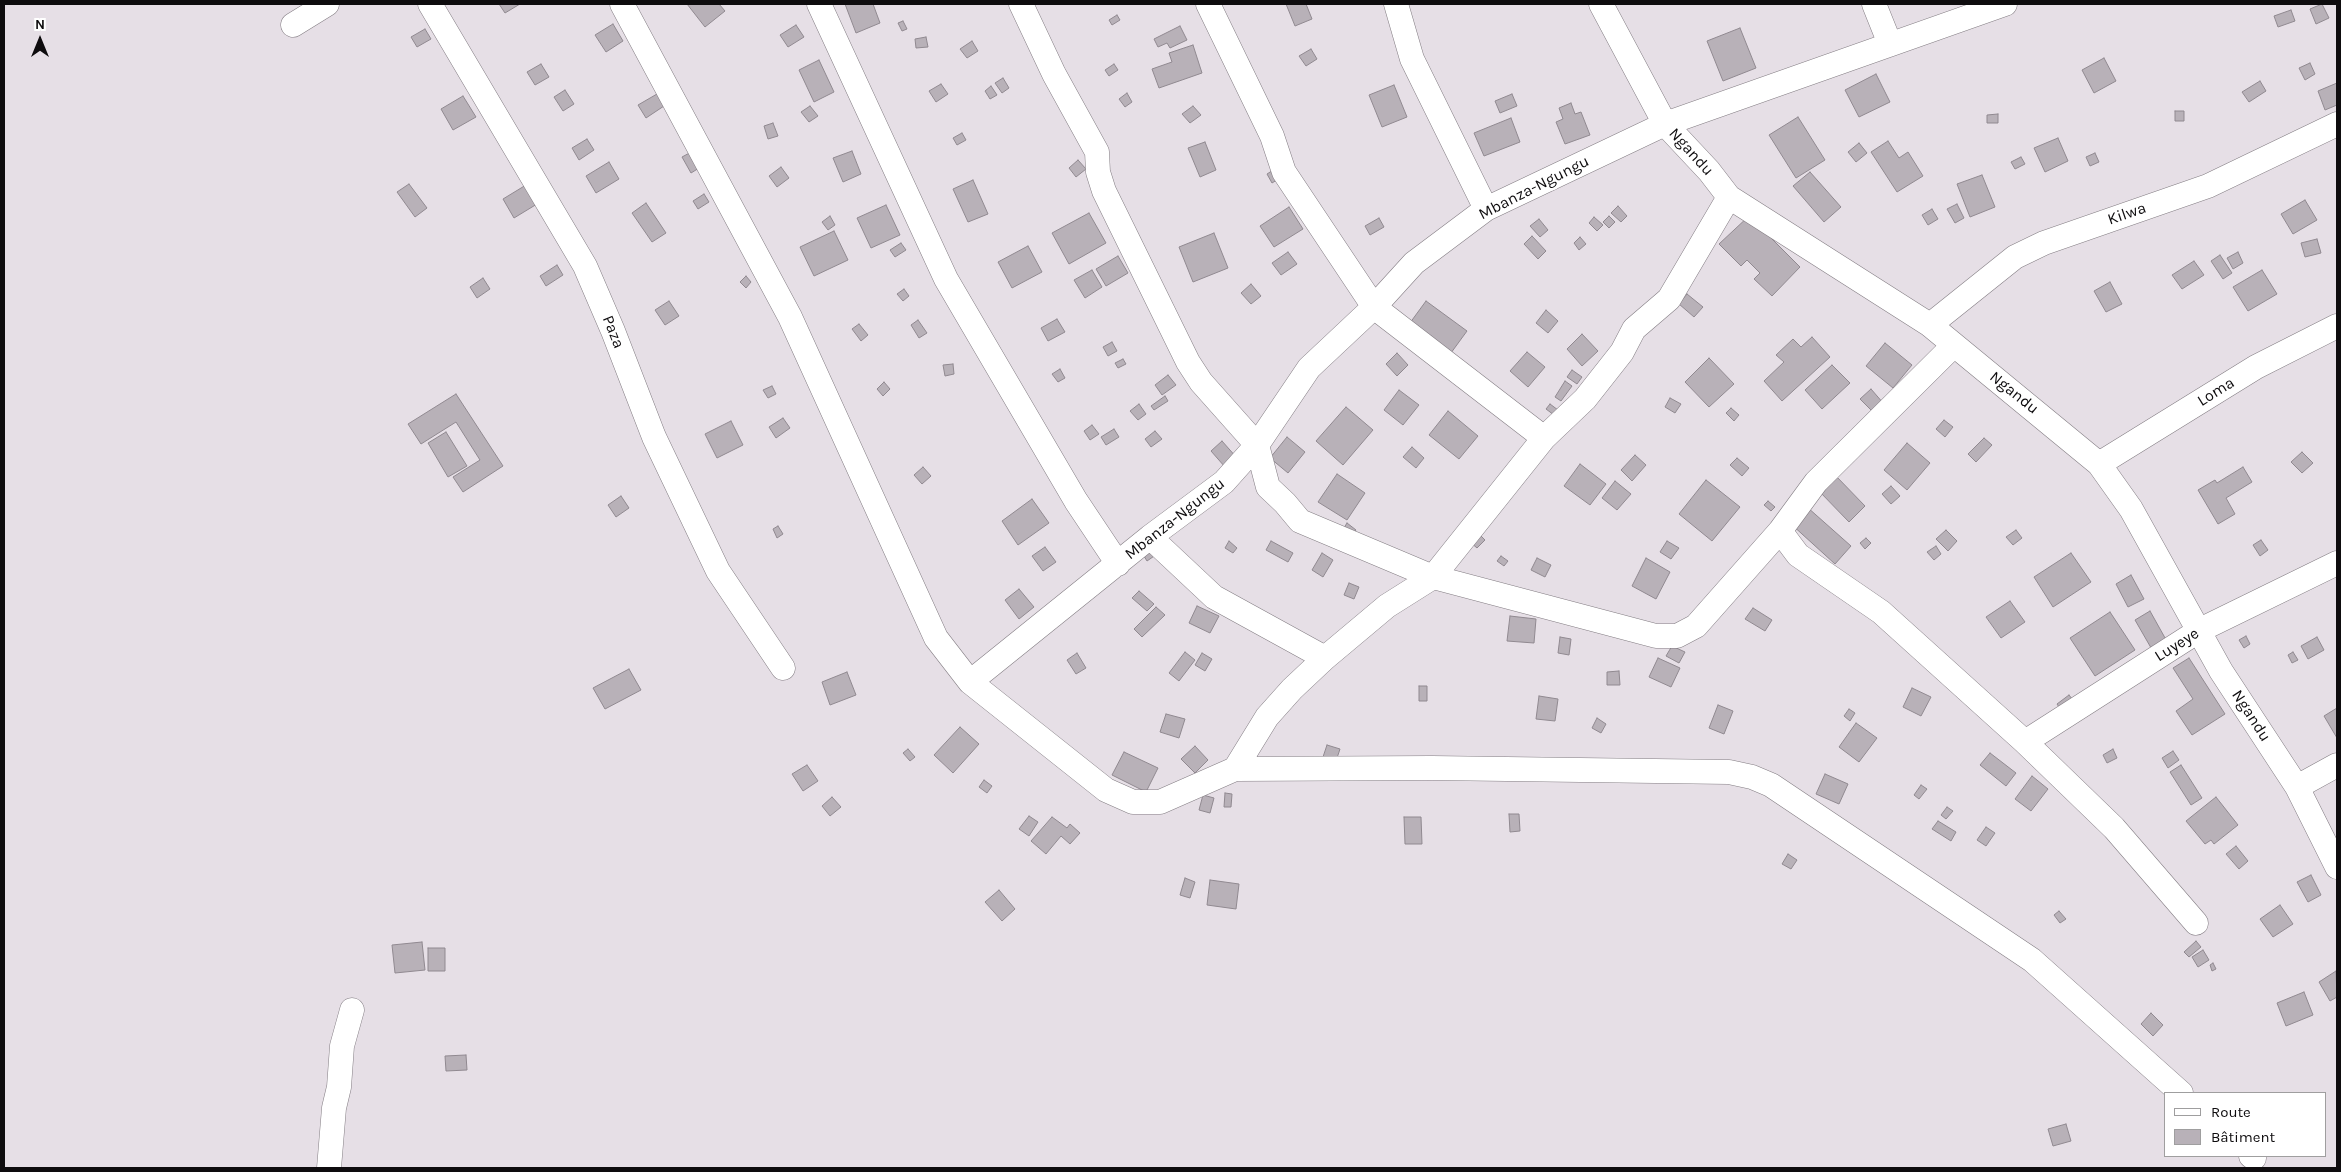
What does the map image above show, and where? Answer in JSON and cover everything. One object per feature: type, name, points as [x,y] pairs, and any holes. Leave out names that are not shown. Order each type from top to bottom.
[{"type":"street","points":[[293,26],[327,4]]},
{"type":"street","name":"Paza","points":[[430,4],[585,266],[614,331],[654,437],[718,571],[783,668]]},
{"type":"street","points":[[622,4],[790,317],[936,638],[970,682],[1106,790],[1133,802],[1160,802],[1235,769],[1432,768],[1729,772],[1752,778],[1771,785],[2032,960],[2180,1092]]},
{"type":"street","points":[[819,4],[946,279],[1076,501],[1118,564]]},
{"type":"street","points":[[1022,4],[1054,74],[1098,152],[1098,172],[1104,191],[1188,362],[1201,382],[1257,445],[1268,487],[1300,521],[1433,577],[1656,636],[1677,636],[1696,626],[1780,530],[1816,482],[1954,345]]},
{"type":"street","points":[[1208,4],[1272,136],[1284,172],[1374,307],[1544,438]]},
{"type":"street","points":[[1396,4],[1412,59],[1486,209]]},
{"type":"street","name":"Ngandu","points":[[1601,4],[1665,124],[1709,171],[1729,197],[1930,325],[2099,464],[2130,508],[2200,630],[2221,671],[2297,787],[2337,867]]},
{"type":"street","points":[[1874,4],[1890,44]]},
{"type":"street","name":"Mbanza-Ngungu","points":[[970,682],[1150,537],[1224,482],[1257,445],[1309,368],[1374,307],[1414,263],[1486,209],[1665,124],[2005,4]]},
{"type":"street","name":"Kilwa","points":[[1930,325],[2015,257],[2044,243],[2208,186],[2337,124]]},
{"type":"street","points":[[1235,769],[1267,717],[1292,689],[1325,658],[1387,606],[1433,577],[1544,438],[1585,399],[1622,352],[1634,329],[1669,299],[1729,197]]},
{"type":"street","name":"Loma","points":[[2099,464],[2256,368],[2337,326]]},
{"type":"street","points":[[1780,530],[1798,555],[1881,612],[2025,742],[2114,828],[2196,923]]},
{"type":"street","points":[[1150,537],[1214,596],[1325,658]]},
{"type":"street","name":"Luyeye","points":[[2025,742],[2200,630],[2337,563]]},
{"type":"street","points":[[2297,787],[2337,765]]},
{"type":"street","points":[[329,1168],[342,1046],[352,1010]]},
{"type":"building","points":[[499,4],[520,4],[505,13]]},
{"type":"building","points":[[687,4],[719,4],[725,11],[705,27]]},
{"type":"building","points":[[845,4],[873,4],[880,23],[856,33]]},
{"type":"building","points":[[1286,4],[1306,4],[1312,19],[1295,26]]},
{"type":"building","points":[[2322,4],[2329,18],[2316,24],[2310,9]]},
{"type":"building","points":[[2291,10],[2295,21],[2278,27],[2274,16]]},
{"type":"building","points":[[1117,15],[1120,20],[1112,25],[1109,20]]},
{"type":"building","points":[[903,21],[907,29],[902,31],[898,23]]},
{"type":"building","points":[[613,24],[623,41],[606,52],[595,35]]},
{"type":"building","points":[[796,25],[804,37],[788,47],[780,35]]},
{"type":"building","points":[[1180,26],[1187,40],[1170,48],[1167,43],[1158,47],[1154,39]]},
{"type":"building","points":[[1740,28],[1756,68],[1723,81],[1707,41]]},
{"type":"building","points":[[425,29],[431,39],[417,47],[411,37]]},
{"type":"building","points":[[926,37],[928,47],[916,48],[915,39]]},
{"type":"building","points":[[972,41],[978,51],[967,58],[960,49]]},
{"type":"building","points":[[1193,45],[1202,73],[1159,88],[1152,69],[1172,62],[1169,53]]},
{"type":"building","points":[[1311,49],[1317,59],[1306,66],[1299,56]]},
{"type":"building","points":[[2104,58],[2116,81],[2094,93],[2082,70]]},
{"type":"building","points":[[819,60],[834,92],[814,102],[799,70]]},
{"type":"building","points":[[2310,63],[2315,74],[2305,80],[2299,68]]},
{"type":"building","points":[[541,64],[549,77],[535,85],[527,72]]},
{"type":"building","points":[[1114,64],[1118,70],[1109,76],[1105,70]]},
{"type":"building","points":[[1876,74],[1890,102],[1859,117],[1845,90]]},
{"type":"building","points":[[1003,78],[1009,88],[1002,93],[995,83]]},
{"type":"building","points":[[2260,81],[2266,91],[2249,102],[2242,92]]},
{"type":"building","points":[[2337,83],[2337,105],[2325,110],[2318,91]]},
{"type":"building","points":[[941,84],[948,94],[936,102],[929,91]]},
{"type":"building","points":[[1394,85],[1407,117],[1382,127],[1369,95]]},
{"type":"building","points":[[991,86],[997,95],[990,99],[985,91]]},
{"type":"building","points":[[565,90],[574,104],[563,111],[554,97]]},
{"type":"building","points":[[1127,93],[1132,102],[1125,107],[1119,99]]},
{"type":"building","points":[[657,94],[664,106],[646,118],[638,105]]},
{"type":"building","points":[[1512,94],[1517,106],[1500,113],[1495,101]]},
{"type":"building","points":[[463,96],[476,117],[453,130],[441,109]]},
{"type":"building","points":[[1571,103],[1575,114],[1581,112],[1590,135],[1565,144],[1556,122],[1563,119],[1559,108]]},
{"type":"building","points":[[810,106],[818,116],[809,122],[801,112]]},
{"type":"building","points":[[1193,106],[1201,115],[1190,123],[1182,114]]},
{"type":"building","points":[[2175,111],[2184,111],[2184,121],[2175,121]]},
{"type":"building","points":[[1998,114],[1998,123],[1987,123],[1987,115]]},
{"type":"building","points":[[1798,117],[1825,160],[1796,178],[1769,135]]},
{"type":"building","points":[[1511,118],[1520,142],[1484,156],[1474,133]]},
{"type":"building","points":[[773,123],[778,136],[768,139],[764,126]]},
{"type":"building","points":[[962,133],[966,140],[957,145],[953,138]]},
{"type":"building","points":[[2058,138],[2068,161],[2045,172],[2034,148]]},
{"type":"building","points":[[587,139],[594,150],[579,160],[572,148]]},
{"type":"building","points":[[1888,141],[1899,158],[1908,152],[1923,176],[1897,192],[1871,152]]},
{"type":"building","points":[[1205,142],[1216,170],[1200,177],[1188,148]]},
{"type":"building","points":[[1859,143],[1867,153],[1856,162],[1848,152]]},
{"type":"building","points":[[695,150],[704,165],[691,173],[682,157]]},
{"type":"building","points":[[852,151],[861,174],[843,182],[833,158]]},
{"type":"building","points":[[2095,153],[2099,162],[2090,166],[2086,157]]},
{"type":"building","points":[[2021,157],[2025,164],[2015,169],[2011,162]]},
{"type":"building","points":[[1078,160],[1086,169],[1076,177],[1069,168]]},
{"type":"building","points":[[609,162],[619,179],[596,193],[586,176]]},
{"type":"building","points":[[781,167],[789,178],[777,187],[769,176]]},
{"type":"building","points":[[1275,169],[1280,178],[1272,183],[1267,174]]},
{"type":"building","points":[[1810,172],[1841,207],[1824,222],[1793,186]]},
{"type":"building","points":[[1982,175],[1995,207],[1970,217],[1957,184]]},
{"type":"building","points":[[973,180],[988,214],[968,222],[953,189]]},
{"type":"building","points":[[409,184],[427,208],[415,217],[397,192]]},
{"type":"building","points":[[526,185],[537,204],[514,218],[503,199]]},
{"type":"building","points":[[704,194],[709,202],[698,209],[693,201]]},
{"type":"building","points":[[2305,200],[2317,220],[2293,234],[2281,214]]},
{"type":"building","points":[[646,203],[666,233],[652,242],[632,213]]},
{"type":"building","points":[[1957,204],[1964,218],[1955,223],[1947,209]]},
{"type":"building","points":[[886,205],[900,235],[871,248],[857,218]]},
{"type":"building","points":[[1618,206],[1627,216],[1621,222],[1611,213]]},
{"type":"building","points":[[1289,207],[1303,229],[1274,247],[1260,226]]},
{"type":"building","points":[[1932,209],[1938,219],[1928,225],[1922,215]]},
{"type":"building","points":[[1089,213],[1106,243],[1069,264],[1052,233]]},
{"type":"building","points":[[830,216],[835,225],[828,230],[822,222]]},
{"type":"building","points":[[1609,216],[1615,222],[1609,228],[1603,222]]},
{"type":"building","points":[[1749,216],[1800,267],[1772,296],[1754,279],[1760,273],[1747,260],[1741,266],[1719,244]]},
{"type":"building","points":[[1594,217],[1603,225],[1597,231],[1589,223]]},
{"type":"building","points":[[1379,218],[1384,227],[1370,235],[1365,226]]},
{"type":"building","points":[[1539,219],[1548,230],[1540,237],[1530,226]]},
{"type":"building","points":[[834,231],[848,260],[814,276],[800,247]]},
{"type":"building","points":[[1214,233],[1228,268],[1193,282],[1179,247]]},
{"type":"building","points":[[1532,236],[1546,251],[1538,259],[1524,244]]},
{"type":"building","points":[[1580,237],[1586,244],[1579,250],[1574,243]]},
{"type":"building","points":[[2317,239],[2321,253],[2305,257],[2301,243]]},
{"type":"building","points":[[901,243],[906,250],[895,257],[890,250]]},
{"type":"building","points":[[1028,246],[1042,272],[1012,288],[998,262]]},
{"type":"building","points":[[1288,252],[1297,264],[1281,275],[1272,263]]},
{"type":"building","points":[[2238,252],[2243,263],[2233,269],[2227,258]]},
{"type":"building","points":[[2220,255],[2232,273],[2223,279],[2211,261]]},
{"type":"building","points":[[1118,256],[1128,273],[1106,286],[1096,269]]},
{"type":"building","points":[[2194,261],[2204,275],[2182,289],[2172,275]]},
{"type":"building","points":[[557,265],[563,275],[546,286],[540,276]]},
{"type":"building","points":[[1092,270],[1102,287],[1085,298],[1074,280]]},
{"type":"building","points":[[2262,270],[2277,294],[2248,311],[2233,287]]},
{"type":"building","points":[[746,276],[751,282],[746,288],[740,282]]},
{"type":"building","points":[[483,278],[490,289],[477,298],[470,287]]},
{"type":"building","points":[[2110,282],[2122,304],[2106,312],[2094,291]]},
{"type":"building","points":[[1251,284],[1261,296],[1251,304],[1241,293]]},
{"type":"building","points":[[904,289],[909,296],[903,301],[897,294]]},
{"type":"building","points":[[1687,294],[1703,307],[1694,317],[1679,304]]},
{"type":"building","points":[[669,301],[679,316],[665,325],[655,310]]},
{"type":"building","points":[[1426,301],[1467,331],[1448,357],[1407,327]]},
{"type":"building","points":[[1546,310],[1558,321],[1548,333],[1536,323]]},
{"type":"building","points":[[1057,319],[1065,332],[1048,341],[1041,328]]},
{"type":"building","points":[[918,320],[927,333],[919,338],[911,325]]},
{"type":"building","points":[[859,324],[868,335],[861,341],[852,329]]},
{"type":"building","points":[[1582,334],[1598,351],[1582,366],[1567,349]]},
{"type":"building","points":[[1812,337],[1830,357],[1782,401],[1764,381],[1784,362],[1776,355],[1793,339],[1801,347]]},
{"type":"building","points":[[1112,342],[1117,351],[1108,356],[1103,347]]},
{"type":"building","points":[[1885,343],[1912,365],[1893,388],[1866,366]]},
{"type":"building","points":[[1527,352],[1545,367],[1528,387],[1510,371]]},
{"type":"building","points":[[1397,353],[1408,365],[1397,376],[1386,364]]},
{"type":"building","points":[[1709,358],[1734,384],[1709,407],[1685,382]]},
{"type":"building","points":[[1123,359],[1126,364],[1118,368],[1115,363]]},
{"type":"building","points":[[953,364],[954,374],[945,376],[943,365]]},
{"type":"building","points":[[1832,365],[1850,383],[1822,409],[1805,390]]},
{"type":"building","points":[[1060,369],[1065,378],[1058,382],[1052,374]]},
{"type":"building","points":[[1572,370],[1582,377],[1577,384],[1567,377]]},
{"type":"building","points":[[1168,375],[1176,385],[1162,395],[1155,385]]},
{"type":"building","points":[[1565,381],[1572,386],[1561,401],[1555,397]]},
{"type":"building","points":[[884,382],[890,389],[883,396],[877,389]]},
{"type":"building","points":[[772,386],[776,394],[768,398],[763,390]]},
{"type":"building","points":[[1871,389],[1884,404],[1874,413],[1860,399]]},
{"type":"building","points":[[1399,390],[1419,405],[1403,425],[1384,410]]},
{"type":"building","points":[[456,394],[503,466],[463,492],[453,477],[480,460],[456,422],[421,444],[408,424]]},
{"type":"building","points":[[1165,396],[1168,401],[1154,410],[1151,406]]},
{"type":"building","points":[[1670,398],[1681,404],[1675,413],[1665,407]]},
{"type":"building","points":[[1139,404],[1146,414],[1138,420],[1130,411]]},
{"type":"building","points":[[1550,404],[1558,410],[1554,415],[1546,409]]},
{"type":"building","points":[[1346,407],[1373,430],[1343,465],[1316,441]]},
{"type":"building","points":[[1731,408],[1739,415],[1734,421],[1726,413]]},
{"type":"building","points":[[1448,411],[1478,436],[1459,459],[1429,435]]},
{"type":"building","points":[[783,418],[790,428],[776,438],[769,427]]},
{"type":"building","points":[[1944,420],[1953,427],[1945,437],[1936,429]]},
{"type":"building","points":[[731,421],[743,445],[717,458],[705,434]]},
{"type":"building","points":[[1092,425],[1099,434],[1090,440],[1084,431]]},
{"type":"building","points":[[1114,429],[1119,437],[1106,445],[1101,437]]},
{"type":"building","points":[[1155,431],[1162,439],[1151,447],[1145,439]]},
{"type":"building","points":[[446,432],[467,466],[448,477],[428,443]]},
{"type":"building","points":[[1287,437],[1305,452],[1288,473],[1270,458]]},
{"type":"building","points":[[1984,438],[1992,445],[1976,462],[1968,454]]},
{"type":"building","points":[[1222,441],[1237,458],[1225,467],[1211,451]]},
{"type":"building","points":[[1907,443],[1930,463],[1907,490],[1884,470]]},
{"type":"building","points":[[1412,447],[1424,458],[1416,468],[1403,457]]},
{"type":"building","points":[[2302,452],[2313,463],[2302,473],[2291,462]]},
{"type":"building","points":[[1635,455],[1646,465],[1632,481],[1621,470]]},
{"type":"building","points":[[1737,458],[1749,468],[1742,476],[1730,465]]},
{"type":"building","points":[[1580,464],[1606,484],[1590,505],[1564,486]]},
{"type":"building","points":[[923,467],[931,476],[922,484],[914,475]]},
{"type":"building","points":[[2243,467],[2252,482],[2226,498],[2235,514],[2218,524],[2198,490],[2215,480],[2217,483]]},
{"type":"building","points":[[1337,474],[1365,493],[1347,520],[1318,502]]},
{"type":"building","points":[[1835,475],[1865,506],[1849,522],[1819,491]]},
{"type":"building","points":[[1706,480],[1740,507],[1712,541],[1679,514]]},
{"type":"building","points":[[1615,481],[1631,494],[1617,510],[1602,498]]},
{"type":"building","points":[[1891,486],[1900,496],[1891,504],[1882,494]]},
{"type":"building","points":[[621,496],[629,508],[616,517],[608,505]]},
{"type":"building","points":[[1032,499],[1049,523],[1018,545],[1002,521]]},
{"type":"building","points":[[1768,501],[1775,507],[1771,511],[1764,505]]},
{"type":"building","points":[[1807,507],[1851,546],[1835,564],[1791,524]]},
{"type":"building","points":[[1347,523],[1356,530],[1350,538],[1342,531]]},
{"type":"building","points":[[778,526],[783,534],[777,538],[773,529]]},
{"type":"building","points":[[1946,530],[1957,541],[1948,551],[1936,539]]},
{"type":"building","points":[[2016,530],[2022,538],[2013,545],[2006,537]]},
{"type":"building","points":[[1478,533],[1485,540],[1477,548],[1470,542]]},
{"type":"building","points":[[1866,538],[1871,543],[1865,549],[1860,543]]},
{"type":"building","points":[[2261,540],[2268,550],[2260,556],[2253,545]]},
{"type":"building","points":[[1229,541],[1237,548],[1233,553],[1225,548]]},
{"type":"building","points":[[1271,541],[1293,553],[1288,562],[1266,550]]},
{"type":"building","points":[[1667,541],[1679,548],[1671,559],[1660,552]]},
{"type":"building","points":[[1936,546],[1941,554],[1934,560],[1927,552]]},
{"type":"building","points":[[1045,547],[1056,562],[1043,571],[1032,556]]},
{"type":"building","points":[[1139,548],[1160,552],[1147,561]]},
{"type":"building","points":[[1322,553],[1333,560],[1323,577],[1312,570]]},
{"type":"building","points":[[2071,553],[2091,582],[2053,607],[2034,577]]},
{"type":"building","points":[[1501,556],[1508,561],[1504,566],[1497,561]]},
{"type":"building","points":[[1537,558],[1551,565],[1545,577],[1531,570]]},
{"type":"building","points":[[1646,558],[1670,572],[1656,599],[1632,586]]},
{"type":"building","points":[[2131,575],[2144,599],[2128,607],[2116,584]]},
{"type":"building","points":[[1349,583],[1359,587],[1354,599],[1344,595]]},
{"type":"building","points":[[1019,589],[1034,607],[1019,619],[1005,600]]},
{"type":"building","points":[[1139,591],[1154,604],[1147,611],[1132,598]]},
{"type":"building","points":[[2010,601],[2025,622],[2001,638],[1986,617]]},
{"type":"building","points":[[1197,606],[1219,616],[1210,633],[1189,623]]},
{"type":"building","points":[[1156,607],[1165,615],[1142,637],[1134,629]]},
{"type":"building","points":[[1753,608],[1772,620],[1765,631],[1745,619]]},
{"type":"building","points":[[2150,611],[2169,645],[2154,653],[2135,620]]},
{"type":"building","points":[[2110,612],[2135,650],[2095,676],[2070,638]]},
{"type":"building","points":[[1510,616],[1536,619],[1534,643],[1507,641]]},
{"type":"building","points":[[2246,636],[2250,644],[2244,648],[2239,640]]},
{"type":"building","points":[[1560,637],[1571,639],[1569,655],[1558,653]]},
{"type":"building","points":[[2317,637],[2324,650],[2308,659],[2301,646]]},
{"type":"building","points":[[1672,646],[1685,652],[1679,663],[1666,656]]},
{"type":"building","points":[[1185,652],[1195,660],[1179,681],[1169,673]]},
{"type":"building","points":[[2293,652],[2298,660],[2292,663],[2288,655]]},
{"type":"building","points":[[1077,653],[1086,668],[1076,674],[1067,660]]},
{"type":"building","points":[[1202,653],[1212,659],[1205,671],[1195,665]]},
{"type":"building","points":[[1658,658],[1680,668],[1671,687],[1649,677]]},
{"type":"building","points":[[2189,658],[2225,714],[2192,735],[2176,711],[2193,699],[2173,668]]},
{"type":"building","points":[[629,669],[641,690],[605,709],[593,688]]},
{"type":"building","points":[[1619,671],[1620,685],[1607,685],[1607,672]]},
{"type":"building","points":[[847,672],[856,695],[830,705],[822,682]]},
{"type":"building","points":[[1419,686],[1427,686],[1427,701],[1419,701]]},
{"type":"building","points":[[1912,688],[1931,697],[1921,716],[1903,707]]},
{"type":"building","points":[[2069,695],[2076,704],[2063,713],[2057,704]]},
{"type":"building","points":[[1539,696],[1558,699],[1555,721],[1536,719]]},
{"type":"building","points":[[1718,705],[1733,711],[1724,734],[1709,728]]},
{"type":"building","points":[[2337,708],[2337,738],[2324,716]]},
{"type":"building","points":[[1849,709],[1855,713],[1850,721],[1844,716]]},
{"type":"building","points":[[1166,714],[1185,719],[1179,738],[1160,732]]},
{"type":"building","points":[[1597,718],[1606,724],[1601,733],[1592,728]]},
{"type":"building","points":[[1856,723],[1877,738],[1859,762],[1839,747]]},
{"type":"building","points":[[960,727],[979,744],[953,773],[934,755]]},
{"type":"building","points":[[1327,745],[1340,749],[1335,764],[1322,760]]},
{"type":"building","points":[[1195,746],[1208,760],[1195,773],[1181,759]]},
{"type":"building","points":[[908,749],[915,757],[910,761],[903,753]]},
{"type":"building","points":[[2113,749],[2117,758],[2107,763],[2103,755]]},
{"type":"building","points":[[2173,751],[2179,760],[2168,768],[2162,758]]},
{"type":"building","points":[[1124,752],[1158,768],[1146,792],[1112,775]]},
{"type":"building","points":[[1990,753],[2016,773],[2006,786],[1980,765]]},
{"type":"building","points":[[807,765],[818,781],[803,791],[792,774]]},
{"type":"building","points":[[2181,765],[2202,798],[2191,805],[2170,772]]},
{"type":"building","points":[[1825,774],[1848,784],[1839,804],[1816,794]]},
{"type":"building","points":[[2032,776],[2048,789],[2031,811],[2015,799]]},
{"type":"building","points":[[984,780],[992,786],[987,793],[979,787]]},
{"type":"building","points":[[1921,785],[1927,789],[1919,799],[1914,795]]},
{"type":"building","points":[[1225,793],[1232,794],[1231,807],[1224,807]]},
{"type":"building","points":[[1203,795],[1214,798],[1210,813],[1199,810]]},
{"type":"building","points":[[832,797],[841,807],[830,816],[822,806]]},
{"type":"building","points":[[2216,797],[2238,825],[2214,844],[2211,840],[2205,844],[2186,821]]},
{"type":"building","points":[[1947,807],[1953,811],[1946,819],[1941,815]]},
{"type":"building","points":[[1509,814],[1519,814],[1520,831],[1510,832]]},
{"type":"building","points":[[1029,816],[1038,822],[1029,836],[1019,829]]},
{"type":"building","points":[[1052,817],[1067,828],[1070,824],[1080,833],[1070,844],[1061,836],[1046,854],[1031,841]]},
{"type":"building","points":[[1404,817],[1421,817],[1422,844],[1405,844]]},
{"type":"building","points":[[1938,821],[1956,832],[1951,841],[1932,829]]},
{"type":"building","points":[[1986,827],[1995,833],[1986,846],[1977,840]]},
{"type":"building","points":[[2236,846],[2248,861],[2239,869],[2226,854]]},
{"type":"building","points":[[1788,854],[1797,860],[1791,869],[1782,864]]},
{"type":"building","points":[[2311,875],[2321,895],[2308,902],[2297,882]]},
{"type":"building","points":[[1185,878],[1195,882],[1190,898],[1180,895]]},
{"type":"building","points":[[1210,880],[1239,884],[1236,909],[1207,905]]},
{"type":"building","points":[[999,890],[1015,909],[1002,921],[985,902]]},
{"type":"building","points":[[2280,905],[2293,924],[2273,937],[2260,919]]},
{"type":"building","points":[[2059,911],[2066,919],[2060,923],[2054,915]]},
{"type":"building","points":[[2196,941],[2201,947],[2189,957],[2184,952]]},
{"type":"building","points":[[422,942],[425,970],[395,973],[392,945]]},
{"type":"building","points":[[428,948],[445,948],[445,971],[428,971]]},
{"type":"building","points":[[2203,950],[2209,960],[2198,967],[2192,957]]},
{"type":"building","points":[[2213,963],[2216,969],[2212,971],[2210,965]]},
{"type":"building","points":[[2336,971],[2337,997],[2330,1001],[2319,982]]},
{"type":"building","points":[[2304,992],[2313,1015],[2286,1026],[2277,1003]]},
{"type":"building","points":[[2151,1013],[2163,1025],[2153,1036],[2141,1024]]},
{"type":"building","points":[[466,1055],[467,1070],[446,1071],[445,1056]]},
{"type":"building","points":[[2066,1124],[2071,1141],[2053,1146],[2048,1129]]}]
